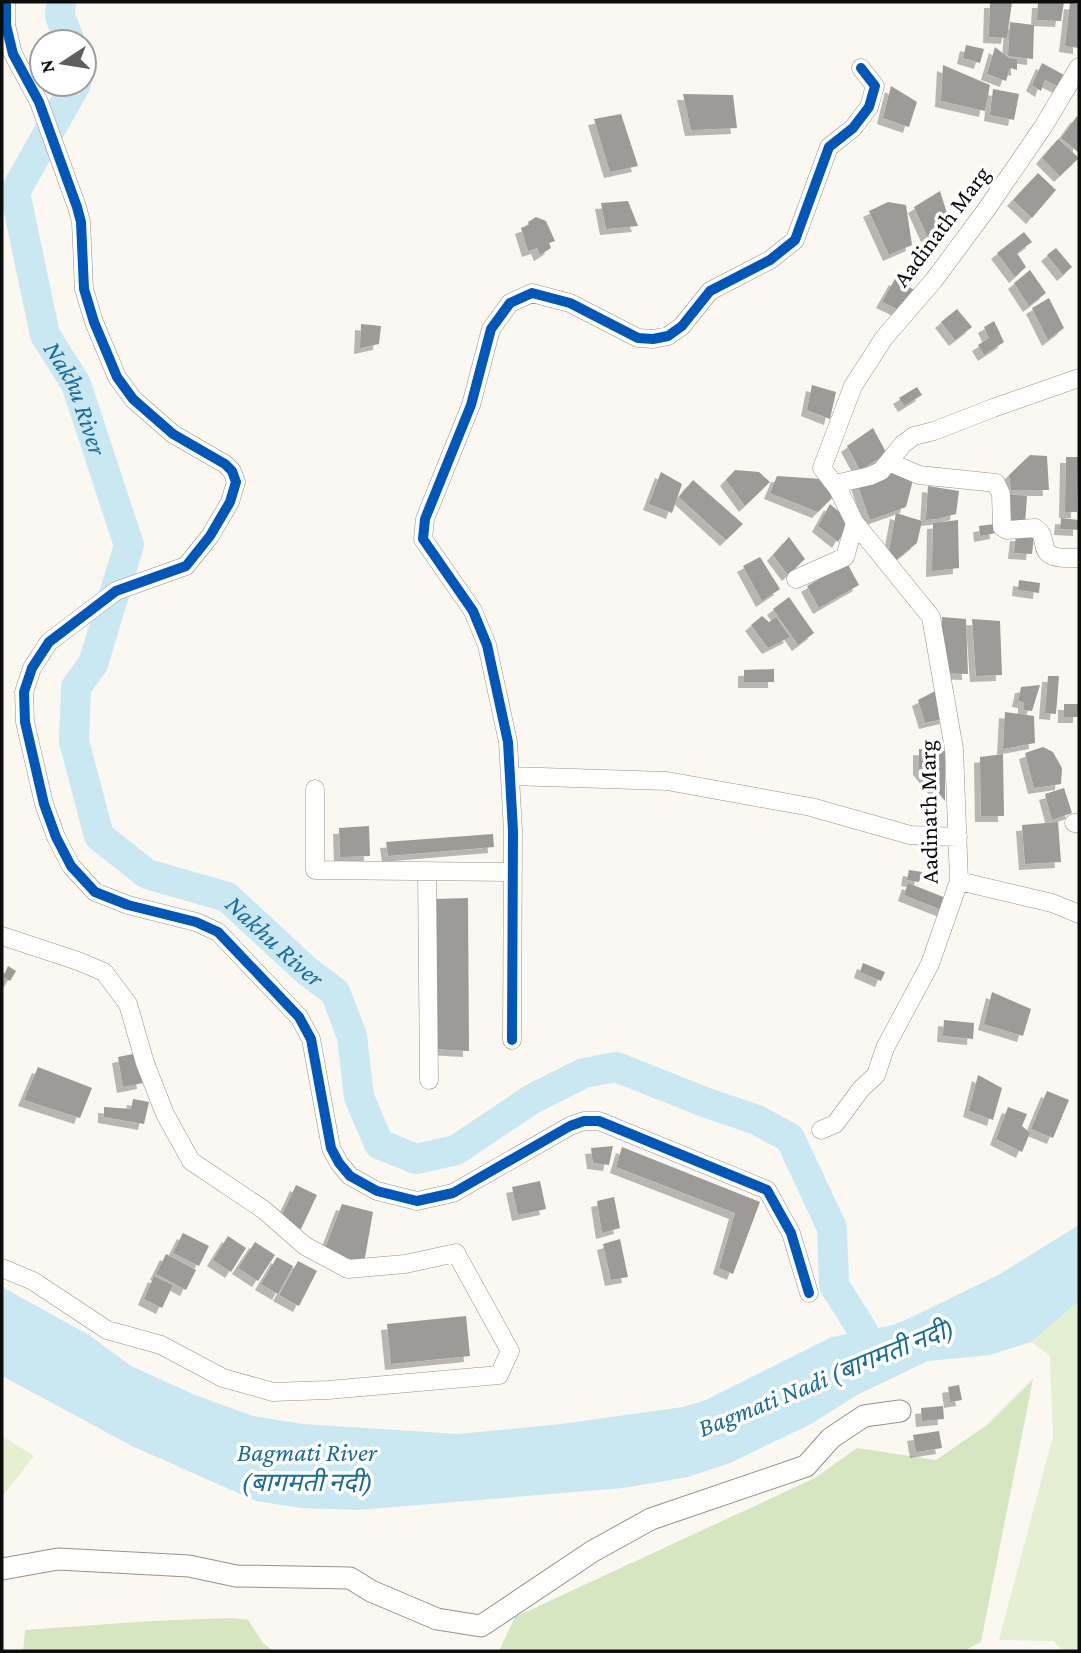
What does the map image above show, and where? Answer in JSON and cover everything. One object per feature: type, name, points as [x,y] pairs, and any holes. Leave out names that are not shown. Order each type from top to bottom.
[{"type":"street","points":[[6,2],[6,25],[13,54],[39,102],[77,207],[84,289],[94,322],[117,377],[133,399],[173,435],[225,464],[232,471],[236,482],[230,502],[211,536],[186,566],[116,591],[49,642],[32,668],[24,692],[25,722],[30,747],[44,804],[56,837],[72,866],[95,892],[128,905],[196,922],[218,932],[299,1017],[311,1040],[331,1148],[350,1176],[377,1191],[417,1201],[453,1193],[570,1126],[584,1121],[599,1121],[767,1190],[791,1233],[808,1293]]},
{"type":"street","name":"Aadinath Marg","points":[[821,1130],[835,1124],[876,1074],[885,1048],[930,964],[959,881],[954,749],[931,617],[855,523],[837,487],[822,468],[853,386],[884,338],[934,280],[986,210],[1043,127],[1079,67]]},
{"type":"street","points":[[512,1040],[513,872],[508,742],[487,645],[473,611],[422,539],[425,519],[471,405],[491,329],[509,303],[532,293],[570,303],[638,338],[668,336],[682,326],[710,291],[770,260],[795,240],[830,147],[853,128],[869,107],[875,86],[861,68]]},
{"type":"street","points":[[837,487],[870,477],[914,436],[1079,378]]},
{"type":"street","points":[[889,462],[919,475],[996,483],[1001,494],[1002,527],[1007,530],[1035,528],[1043,536],[1045,550],[1051,556],[1079,558]]},
{"type":"street","points":[[796,579],[845,557],[855,523]]},
{"type":"street","points":[[510,776],[667,780],[811,807],[910,835],[958,838]]},
{"type":"street","points":[[314,789],[315,870],[513,872]]},
{"type":"street","points":[[427,871],[429,1080]]},
{"type":"street","points":[[959,881],[1052,903],[1079,914]]},
{"type":"street","points":[[2,936],[104,972],[128,1003],[145,1063],[165,1114],[191,1161],[264,1210],[305,1246],[348,1269],[405,1264],[456,1253],[510,1351],[499,1376],[272,1392],[223,1378],[161,1345],[107,1330],[33,1280],[2,1268]]},
{"type":"street","points":[[2,1569],[58,1559],[189,1566],[236,1576],[350,1578],[371,1591],[437,1619],[481,1626],[593,1551],[650,1518],[806,1466],[831,1438],[864,1416],[900,1411]]},
{"type":"green space","points":[[1079,1301],[1079,1651],[1063,1651],[1053,1641],[999,1640],[1053,1436],[1050,1356],[1031,1342]]},
{"type":"green space","points":[[1033,1379],[981,1642],[964,1651],[499,1651],[515,1617],[815,1478],[857,1448],[936,1460],[987,1425]]},
{"type":"green space","points":[[2,1436],[34,1456],[2,1497]]},
{"type":"green space","points":[[232,1618],[248,1620],[263,1643],[273,1651],[23,1651],[25,1630]]},
{"type":"water","name":"Bagmati River (बागमती नदी)","points":[[1079,1225],[1079,1301],[1031,1342],[990,1355],[928,1361],[857,1395],[811,1424],[730,1463],[688,1477],[623,1488],[358,1510],[301,1508],[256,1501],[132,1446],[2,1376],[2,1287],[89,1335],[131,1366],[195,1395],[253,1416],[303,1424],[458,1434],[561,1424],[683,1407],[706,1400],[832,1337],[893,1325],[910,1318],[1000,1274]]},
{"type":"building","points":[[990,2],[1012,2],[1007,38],[989,37]]},
{"type":"building","points":[[1038,2],[1064,2],[1061,21],[1037,20]]},
{"type":"building","points":[[1070,3],[1079,4],[1079,48],[1065,46]]},
{"type":"building","points":[[1010,22],[1034,25],[1033,59],[1008,56]]},
{"type":"building","points":[[966,45],[984,49],[980,63],[963,58]]},
{"type":"building","points":[[995,47],[1009,58],[1017,59],[1017,70],[1010,68],[1006,81],[987,74]]},
{"type":"building","points":[[1042,63],[1066,76],[1063,89],[1045,80],[1041,91],[1032,85]]},
{"type":"building","points":[[943,65],[990,85],[985,111],[941,101]]},
{"type":"building","points":[[891,86],[917,102],[909,127],[883,118]]},
{"type":"building","points":[[993,89],[1019,94],[1014,120],[990,115]]},
{"type":"building","points":[[683,94],[733,95],[737,128],[691,130]]},
{"type":"building","points":[[621,114],[638,166],[610,172],[594,119]]},
{"type":"building","points":[[1077,116],[1079,119],[1079,153],[1061,138]]},
{"type":"building","points":[[1058,139],[1079,158],[1060,176],[1042,158]]},
{"type":"building","points":[[1038,173],[1056,190],[1032,218],[1013,200]]},
{"type":"building","points":[[940,191],[950,223],[927,236],[914,207]]},
{"type":"building","points":[[628,201],[638,226],[606,229],[601,203]]},
{"type":"building","points":[[888,202],[906,205],[912,245],[889,255],[869,211]]},
{"type":"building","points":[[536,217],[546,221],[555,241],[549,243],[551,248],[540,255],[537,248],[528,251],[521,228],[529,225],[528,222]]},
{"type":"building","points":[[1024,232],[1032,242],[1017,253],[1026,267],[1015,277],[997,253]]},
{"type":"building","points":[[1056,248],[1072,267],[1063,275],[1047,255]]},
{"type":"building","points":[[1030,270],[1046,293],[1029,306],[1014,283]]},
{"type":"building","points":[[895,279],[916,291],[899,310],[882,302]]},
{"type":"building","points":[[1049,298],[1064,328],[1048,340],[1032,308]]},
{"type":"building","points":[[957,309],[972,327],[955,340],[941,322]]},
{"type":"building","points":[[994,321],[1004,342],[984,355],[978,345],[989,338],[984,327]]},
{"type":"building","points":[[361,324],[381,326],[379,344],[360,348]]},
{"type":"building","points":[[812,385],[836,392],[830,419],[807,410]]},
{"type":"building","points":[[917,387],[922,395],[904,406],[899,398]]},
{"type":"building","points":[[873,428],[887,454],[860,470],[847,446]]},
{"type":"building","points":[[1030,455],[1047,456],[1049,490],[1011,490],[1009,475]]},
{"type":"building","points":[[1066,457],[1078,457],[1077,512],[1065,512]]},
{"type":"building","points":[[735,470],[759,472],[770,482],[745,506],[726,480]]},
{"type":"building","points":[[896,471],[914,476],[906,507],[870,520],[857,483]]},
{"type":"building","points":[[661,472],[682,484],[672,513],[649,504]]},
{"type":"building","points":[[777,476],[822,479],[836,494],[818,512],[770,493]]},
{"type":"building","points":[[693,480],[743,524],[726,540],[679,497]]},
{"type":"building","points":[[928,486],[959,491],[956,514],[926,520]]},
{"type":"building","points":[[1005,494],[1027,496],[1025,524],[1004,523]]},
{"type":"building","points":[[830,504],[850,521],[838,542],[818,526]]},
{"type":"building","points":[[896,513],[922,521],[917,543],[896,560],[889,551]]},
{"type":"building","points":[[1061,518],[1079,520],[1079,530],[1060,529]]},
{"type":"building","points":[[958,520],[959,568],[932,571],[933,523]]},
{"type":"building","points":[[995,524],[996,533],[980,536],[979,526]]},
{"type":"building","points":[[1016,535],[1034,536],[1032,554],[1014,553]]},
{"type":"building","points":[[789,537],[805,559],[788,575],[773,555]]},
{"type":"building","points":[[760,557],[780,589],[762,601],[743,566]]},
{"type":"building","points":[[847,563],[859,585],[819,608],[807,586]]},
{"type":"building","points":[[1019,580],[1040,583],[1039,593],[1018,590]]},
{"type":"building","points":[[789,597],[814,633],[798,645],[773,609]]},
{"type":"building","points":[[762,616],[769,622],[776,617],[790,637],[768,648],[751,625]]},
{"type":"building","points":[[942,617],[966,619],[968,674],[942,673]]},
{"type":"building","points":[[972,619],[1000,621],[1002,675],[976,676]]},
{"type":"building","points":[[774,669],[774,682],[744,682],[744,670]]},
{"type":"building","points":[[1048,676],[1059,676],[1056,714],[1045,713]]},
{"type":"building","points":[[1040,685],[1032,711],[1024,710],[1024,702],[1018,701],[1021,687]]},
{"type":"building","points":[[939,689],[946,718],[925,723],[918,700]]},
{"type":"building","points":[[1064,704],[1079,704],[1079,717],[1064,717]]},
{"type":"building","points":[[1005,712],[1034,716],[1035,743],[1003,749]]},
{"type":"building","points":[[1043,747],[1053,752],[1062,768],[1061,784],[1034,788],[1025,753]]},
{"type":"building","points":[[919,749],[945,751],[945,801],[919,769]]},
{"type":"building","points":[[1003,754],[1004,816],[981,816],[980,757]]},
{"type":"building","points":[[1064,788],[1072,813],[1052,820],[1045,794]]},
{"type":"building","points":[[1058,822],[1061,862],[1025,864],[1022,825]]},
{"type":"building","points":[[369,826],[370,856],[340,857],[339,828]]},
{"type":"building","points":[[493,834],[494,847],[388,856],[386,842]]},
{"type":"building","points":[[909,870],[922,872],[919,882],[907,880]]},
{"type":"building","points":[[908,883],[951,900],[947,912],[904,895]]},
{"type":"building","points":[[468,898],[469,1051],[435,1049],[434,899]]},
{"type":"building","points":[[863,963],[885,972],[881,981],[860,972]]},
{"type":"building","points":[[8,966],[16,971],[10,981],[3,977]]},
{"type":"building","points":[[992,992],[1031,1009],[1023,1036],[984,1024]]},
{"type":"building","points":[[944,1020],[974,1023],[973,1039],[943,1036]]},
{"type":"building","points":[[138,1053],[143,1083],[123,1087],[118,1057]]},
{"type":"building","points":[[38,1067],[92,1088],[80,1118],[24,1100]]},
{"type":"building","points":[[978,1075],[1002,1088],[993,1120],[969,1111]]},
{"type":"building","points":[[1047,1091],[1069,1100],[1053,1138],[1031,1129]]},
{"type":"building","points":[[133,1099],[149,1102],[144,1124],[104,1117],[104,1107],[131,1109]]},
{"type":"building","points":[[1008,1107],[1027,1114],[1022,1126],[1030,1133],[1022,1152],[996,1139]]},
{"type":"building","points":[[613,1146],[609,1165],[593,1163],[591,1148]]},
{"type":"building","points":[[622,1147],[760,1202],[733,1274],[719,1268],[735,1213],[616,1167]]},
{"type":"building","points":[[540,1181],[546,1209],[518,1215],[512,1187]]},
{"type":"building","points":[[296,1185],[317,1195],[301,1229],[280,1219]]},
{"type":"building","points":[[614,1197],[620,1228],[602,1233],[597,1201]]},
{"type":"building","points":[[342,1204],[373,1212],[364,1263],[324,1251]]},
{"type":"building","points":[[183,1233],[209,1246],[199,1266],[173,1253]]},
{"type":"building","points":[[228,1236],[246,1248],[231,1272],[213,1260]]},
{"type":"building","points":[[620,1239],[628,1277],[611,1280],[603,1244]]},
{"type":"building","points":[[255,1242],[275,1255],[258,1281],[238,1268]]},
{"type":"building","points":[[166,1254],[196,1270],[186,1290],[156,1274]]},
{"type":"building","points":[[277,1257],[293,1266],[278,1294],[261,1284]]},
{"type":"building","points":[[298,1261],[317,1271],[299,1306],[279,1295]]},
{"type":"building","points":[[154,1276],[173,1285],[162,1308],[144,1299]]},
{"type":"building","points":[[466,1316],[470,1356],[391,1364],[387,1324]]},
{"type":"building","points":[[959,1385],[962,1400],[950,1402],[948,1387]]},
{"type":"building","points":[[943,1406],[944,1419],[922,1421],[921,1408]]},
{"type":"building","points":[[939,1431],[942,1448],[916,1452],[913,1435]]},
{"type":"waterway","name":"Nakhu River","points":[[61,2],[60,16],[65,28]]},
{"type":"waterway","name":"Nakhu River","points":[[68,98],[15,192],[45,335],[76,384],[129,545],[93,664],[76,687],[74,741],[99,836],[147,874],[227,897],[307,971],[335,992],[352,1036],[359,1097],[379,1144],[416,1159],[456,1150],[532,1099],[584,1073],[616,1067],[757,1120],[790,1138],[832,1228],[834,1285],[863,1331],[868,1359]]},
{"type":"cycle path","points":[[6,2],[6,25],[13,54],[39,102],[77,207],[81,222],[84,289],[94,322],[117,377],[133,399],[173,434],[225,464],[232,471],[236,482],[230,502],[210,536],[186,566],[116,591],[49,642],[32,668],[24,692],[25,722],[44,804],[56,837],[71,866],[95,892],[128,905],[196,922],[218,932],[299,1017],[311,1039],[331,1148],[350,1176],[377,1191],[417,1201],[453,1193],[570,1126],[584,1121],[599,1121],[767,1190],[791,1233],[809,1293]]},
{"type":"cycle path","points":[[512,1040],[513,831],[508,742],[487,645],[473,611],[423,539],[425,519],[471,405],[491,329],[510,303],[532,293],[570,303],[638,338],[668,336],[682,326],[710,291],[770,260],[795,240],[829,147],[853,128],[869,107],[875,86],[861,68]]},
{"type":"water label","name":"Bagmati Nadi (बागमती नदी)","points":[[826,1378]]}]
